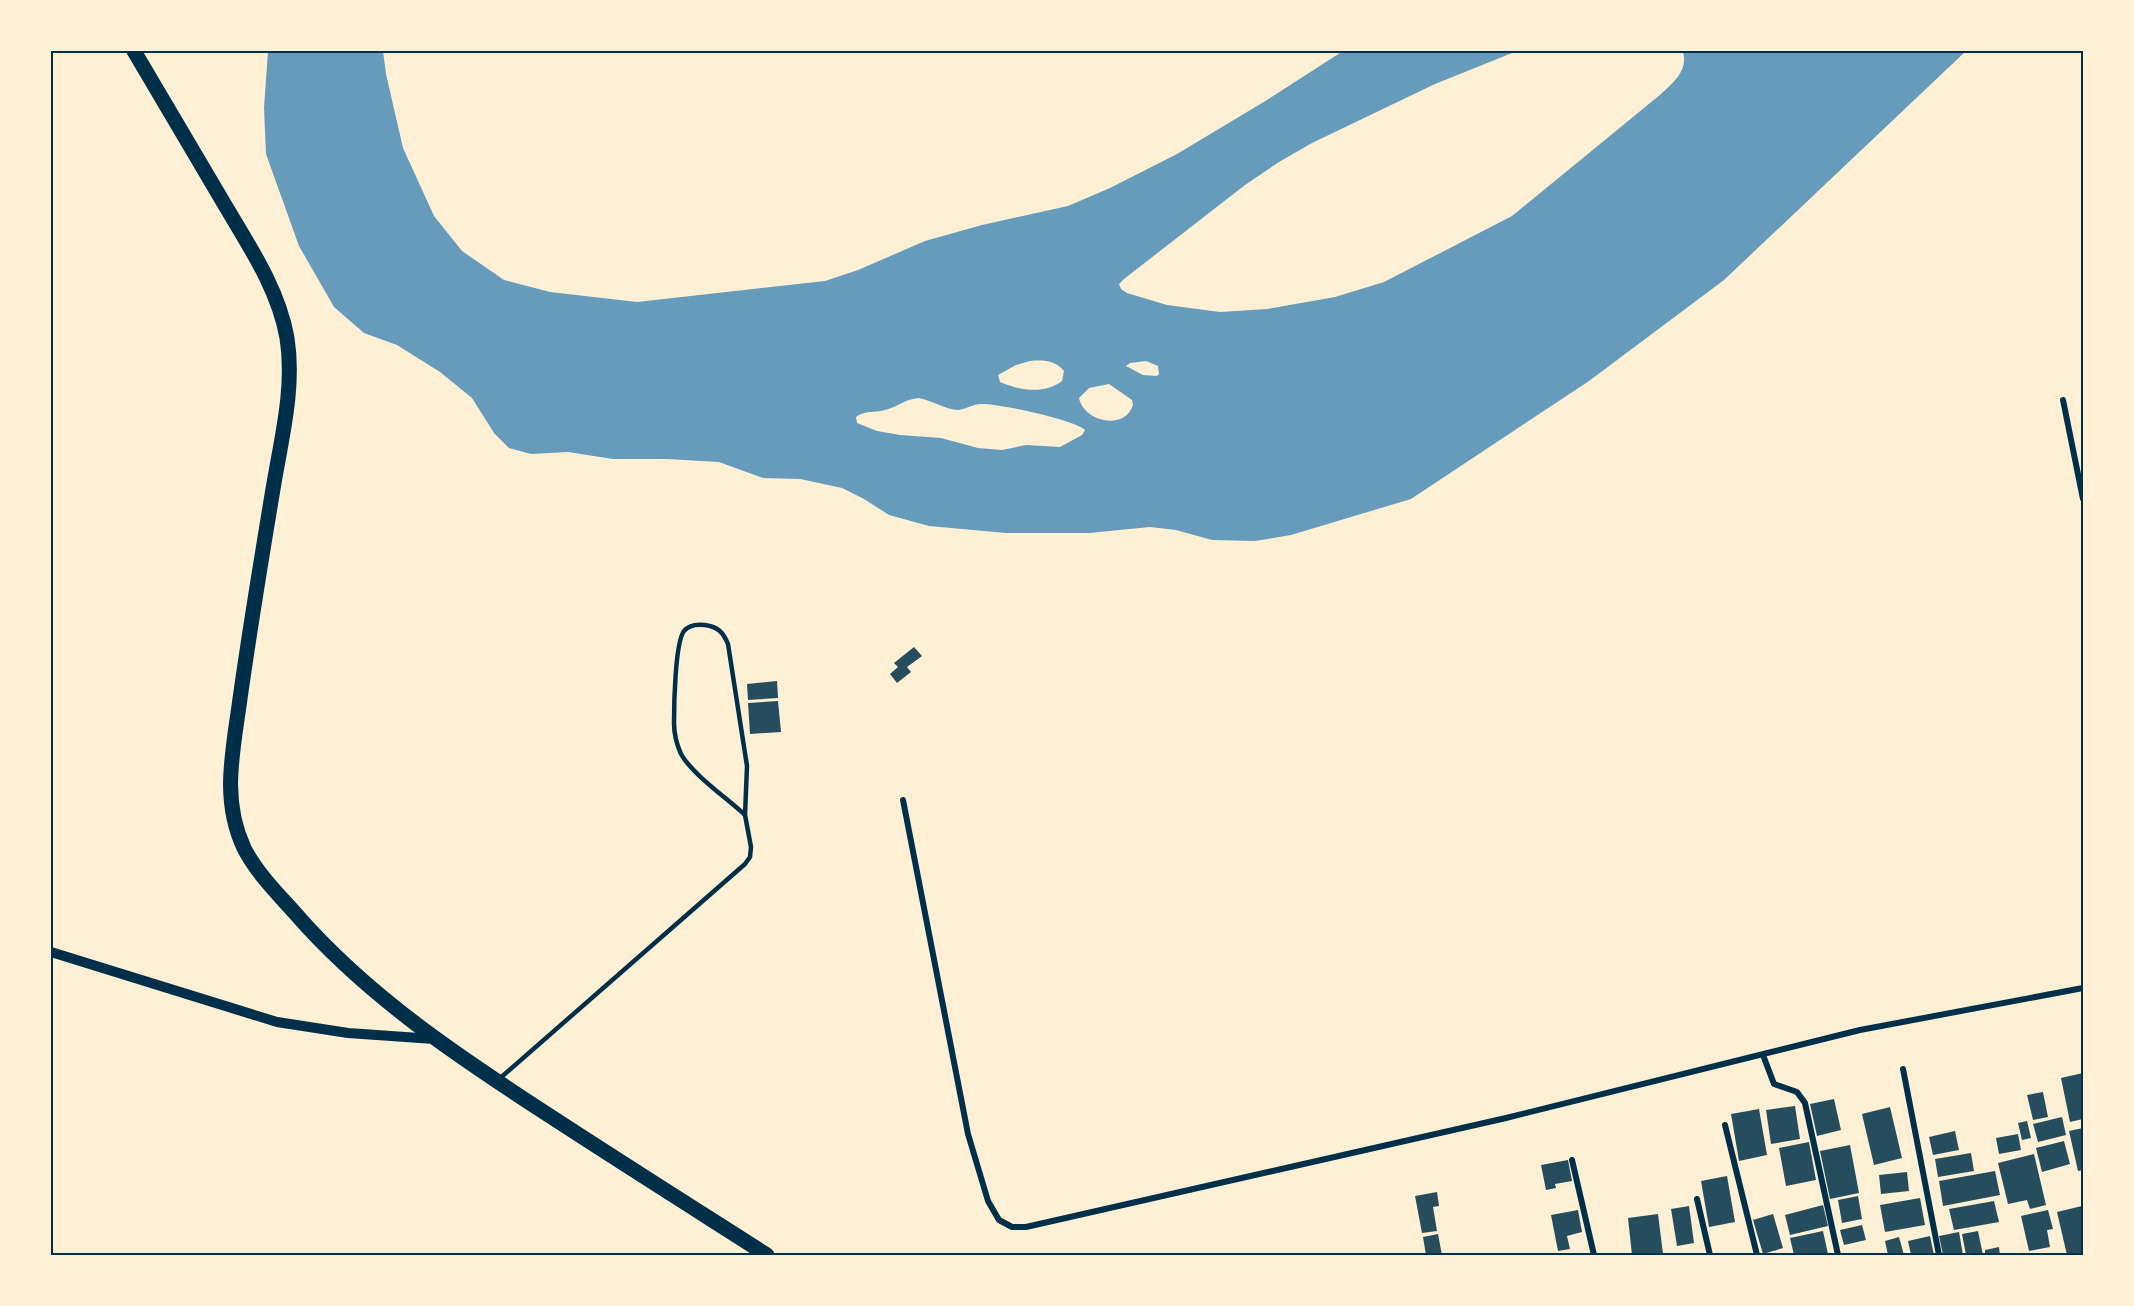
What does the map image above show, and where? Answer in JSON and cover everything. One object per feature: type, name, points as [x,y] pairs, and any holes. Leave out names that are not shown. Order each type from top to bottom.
[{"type":"main road","points":[[134,51],[272,289],[282,316],[287,341],[290,373],[286,410],[250,627],[232,757],[229,796],[235,826],[246,852],[263,876],[311,932],[364,981],[434,1040],[767,1255]]},
{"type":"street","points":[[2063,400],[2083,499]]},
{"type":"street","points":[[903,800],[968,1134],[988,1201],[999,1220],[1012,1227],[1026,1227],[1506,1118],[1860,1030],[2083,988]]},
{"type":"street","points":[[51,952],[277,1022],[348,1033],[434,1040]]},
{"type":"street","points":[[1763,1055],[1774,1084],[1797,1092],[1804,1103],[1838,1255]]},
{"type":"street","points":[[1903,1069],[1939,1255]]},
{"type":"street","points":[[1725,1125],[1757,1255]]},
{"type":"street","points":[[1572,1160],[1594,1255]]},
{"type":"street","points":[[1697,1199],[1710,1255]]},
{"type":"lane","points":[[496,1081],[745,864],[750,857],[751,847],[745,815],[747,766],[728,644],[724,634],[716,627],[701,624],[691,626],[685,630],[678,647],[674,724],[677,742],[690,766],[745,815]]},
{"type":"water","points":[[268,51],[383,51],[403,148],[434,216],[462,251],[504,280],[550,292],[637,302],[825,281],[858,270],[925,241],[982,225],[1068,206],[1110,188],[1177,154],[1343,51],[1517,51],[1435,84],[1312,143],[1279,162],[1245,185],[1119,284],[1121,289],[1127,293],[1167,305],[1220,312],[1267,309],[1335,297],[1384,282],[1512,216],[1671,85],[1682,70],[1683,51],[1966,51],[1724,280],[1589,381],[1411,499],[1291,535],[1255,541],[1212,540],[1176,530],[1150,527],[1089,533],[1006,533],[929,526],[889,515],[842,488],[800,479],[763,478],[719,462],[613,459],[568,452],[531,454],[509,448],[494,433],[472,398],[440,372],[397,345],[364,333],[334,307],[299,246],[266,154],[264,108]],"holes":[[[1030,361],[1053,363],[1064,371],[1062,381],[1039,390],[1015,387],[1000,382],[998,375],[1016,365]],[[1146,361],[1158,366],[1159,374],[1157,376],[1143,375],[1126,366],[1130,363]],[[1109,384],[1132,400],[1133,405],[1129,413],[1114,421],[1096,418],[1082,406],[1079,398],[1089,388]],[[913,399],[923,399],[958,410],[978,404],[1003,406],[1052,417],[1085,430],[1082,435],[1060,447],[1026,445],[1002,450],[978,448],[941,438],[877,431],[857,423],[856,417],[859,415],[885,410]]]},
{"type":"building","points":[[914,647],[922,656],[907,667],[911,672],[897,683],[890,674],[898,667],[894,663]]},
{"type":"building","points":[[777,681],[778,698],[748,700],[747,684]]},
{"type":"building","points":[[778,701],[781,732],[750,734],[748,703]]},
{"type":"building","points":[[2083,1073],[2083,1119],[2070,1122],[2061,1078]]},
{"type":"building","points":[[2043,1092],[2048,1117],[2033,1120],[2027,1095]]},
{"type":"building","points":[[1834,1099],[1841,1130],[1817,1136],[1810,1104]]},
{"type":"building","points":[[1795,1106],[1800,1139],[1771,1144],[1766,1110]]},
{"type":"building","points":[[1890,1107],[1902,1158],[1874,1165],[1862,1114]]},
{"type":"building","points":[[1759,1109],[1767,1155],[1739,1161],[1731,1114]]},
{"type":"building","points":[[2062,1117],[2066,1135],[2038,1142],[2033,1124]]},
{"type":"building","points":[[2027,1121],[2031,1138],[2022,1140],[2018,1123]]},
{"type":"building","points":[[2083,1128],[2083,1170],[2078,1171],[2069,1131]]},
{"type":"building","points":[[1955,1131],[1959,1150],[1933,1155],[1929,1137]]},
{"type":"building","points":[[2018,1134],[2021,1150],[1999,1154],[1996,1138]]},
{"type":"building","points":[[2064,1141],[2070,1164],[2042,1172],[2036,1148]]},
{"type":"building","points":[[1809,1142],[1816,1180],[1786,1186],[1779,1148]]},
{"type":"building","points":[[1850,1145],[1859,1193],[1830,1199],[1820,1151]]},
{"type":"building","points":[[1971,1153],[1974,1171],[1938,1177],[1935,1159]]},
{"type":"building","points":[[2034,1154],[2046,1205],[2030,1209],[2027,1200],[2008,1204],[1998,1163]]},
{"type":"building","points":[[1568,1160],[1572,1181],[1555,1184],[1556,1188],[1546,1190],[1541,1165]]},
{"type":"building","points":[[1995,1171],[2000,1195],[1943,1206],[1939,1181]]},
{"type":"building","points":[[1907,1172],[1909,1191],[1881,1194],[1879,1175]]},
{"type":"building","points":[[1727,1176],[1735,1222],[1709,1227],[1701,1181]]},
{"type":"building","points":[[1437,1192],[1439,1206],[1433,1207],[1437,1231],[1422,1233],[1415,1196]]},
{"type":"building","points":[[1858,1196],[1862,1219],[1842,1223],[1838,1200]]},
{"type":"building","points":[[1920,1198],[1925,1225],[1885,1232],[1880,1205]]},
{"type":"building","points":[[1994,1201],[1999,1222],[1954,1230],[1949,1209]]},
{"type":"building","points":[[1823,1205],[1828,1226],[1790,1235],[1785,1215]]},
{"type":"building","points":[[1689,1206],[1694,1243],[1677,1246],[1671,1209]]},
{"type":"building","points":[[2082,1206],[2083,1255],[2067,1255],[2057,1212]]},
{"type":"building","points":[[1578,1210],[1582,1232],[1567,1236],[1570,1249],[1558,1251],[1551,1215]]},
{"type":"building","points":[[2048,1210],[2053,1229],[2047,1230],[2050,1247],[2029,1251],[2021,1216]]},
{"type":"building","points":[[1658,1214],[1663,1254],[1632,1255],[1628,1218]]},
{"type":"building","points":[[1773,1214],[1783,1248],[1763,1254],[1753,1220]]},
{"type":"building","points":[[1862,1225],[1866,1240],[1844,1245],[1840,1230]]},
{"type":"building","points":[[1823,1231],[1828,1254],[1794,1255],[1790,1238]]},
{"type":"building","points":[[1978,1231],[1983,1255],[1966,1255],[1962,1234]]},
{"type":"building","points":[[1959,1232],[1963,1255],[1943,1255],[1939,1236]]},
{"type":"building","points":[[1438,1234],[1442,1255],[1426,1255],[1423,1237]]},
{"type":"building","points":[[1930,1236],[1934,1255],[1911,1255],[1908,1241]]},
{"type":"building","points":[[1899,1237],[1904,1255],[1888,1255],[1885,1241]]},
{"type":"building","points":[[1999,1247],[2000,1255],[1985,1255],[1985,1250]]}]
